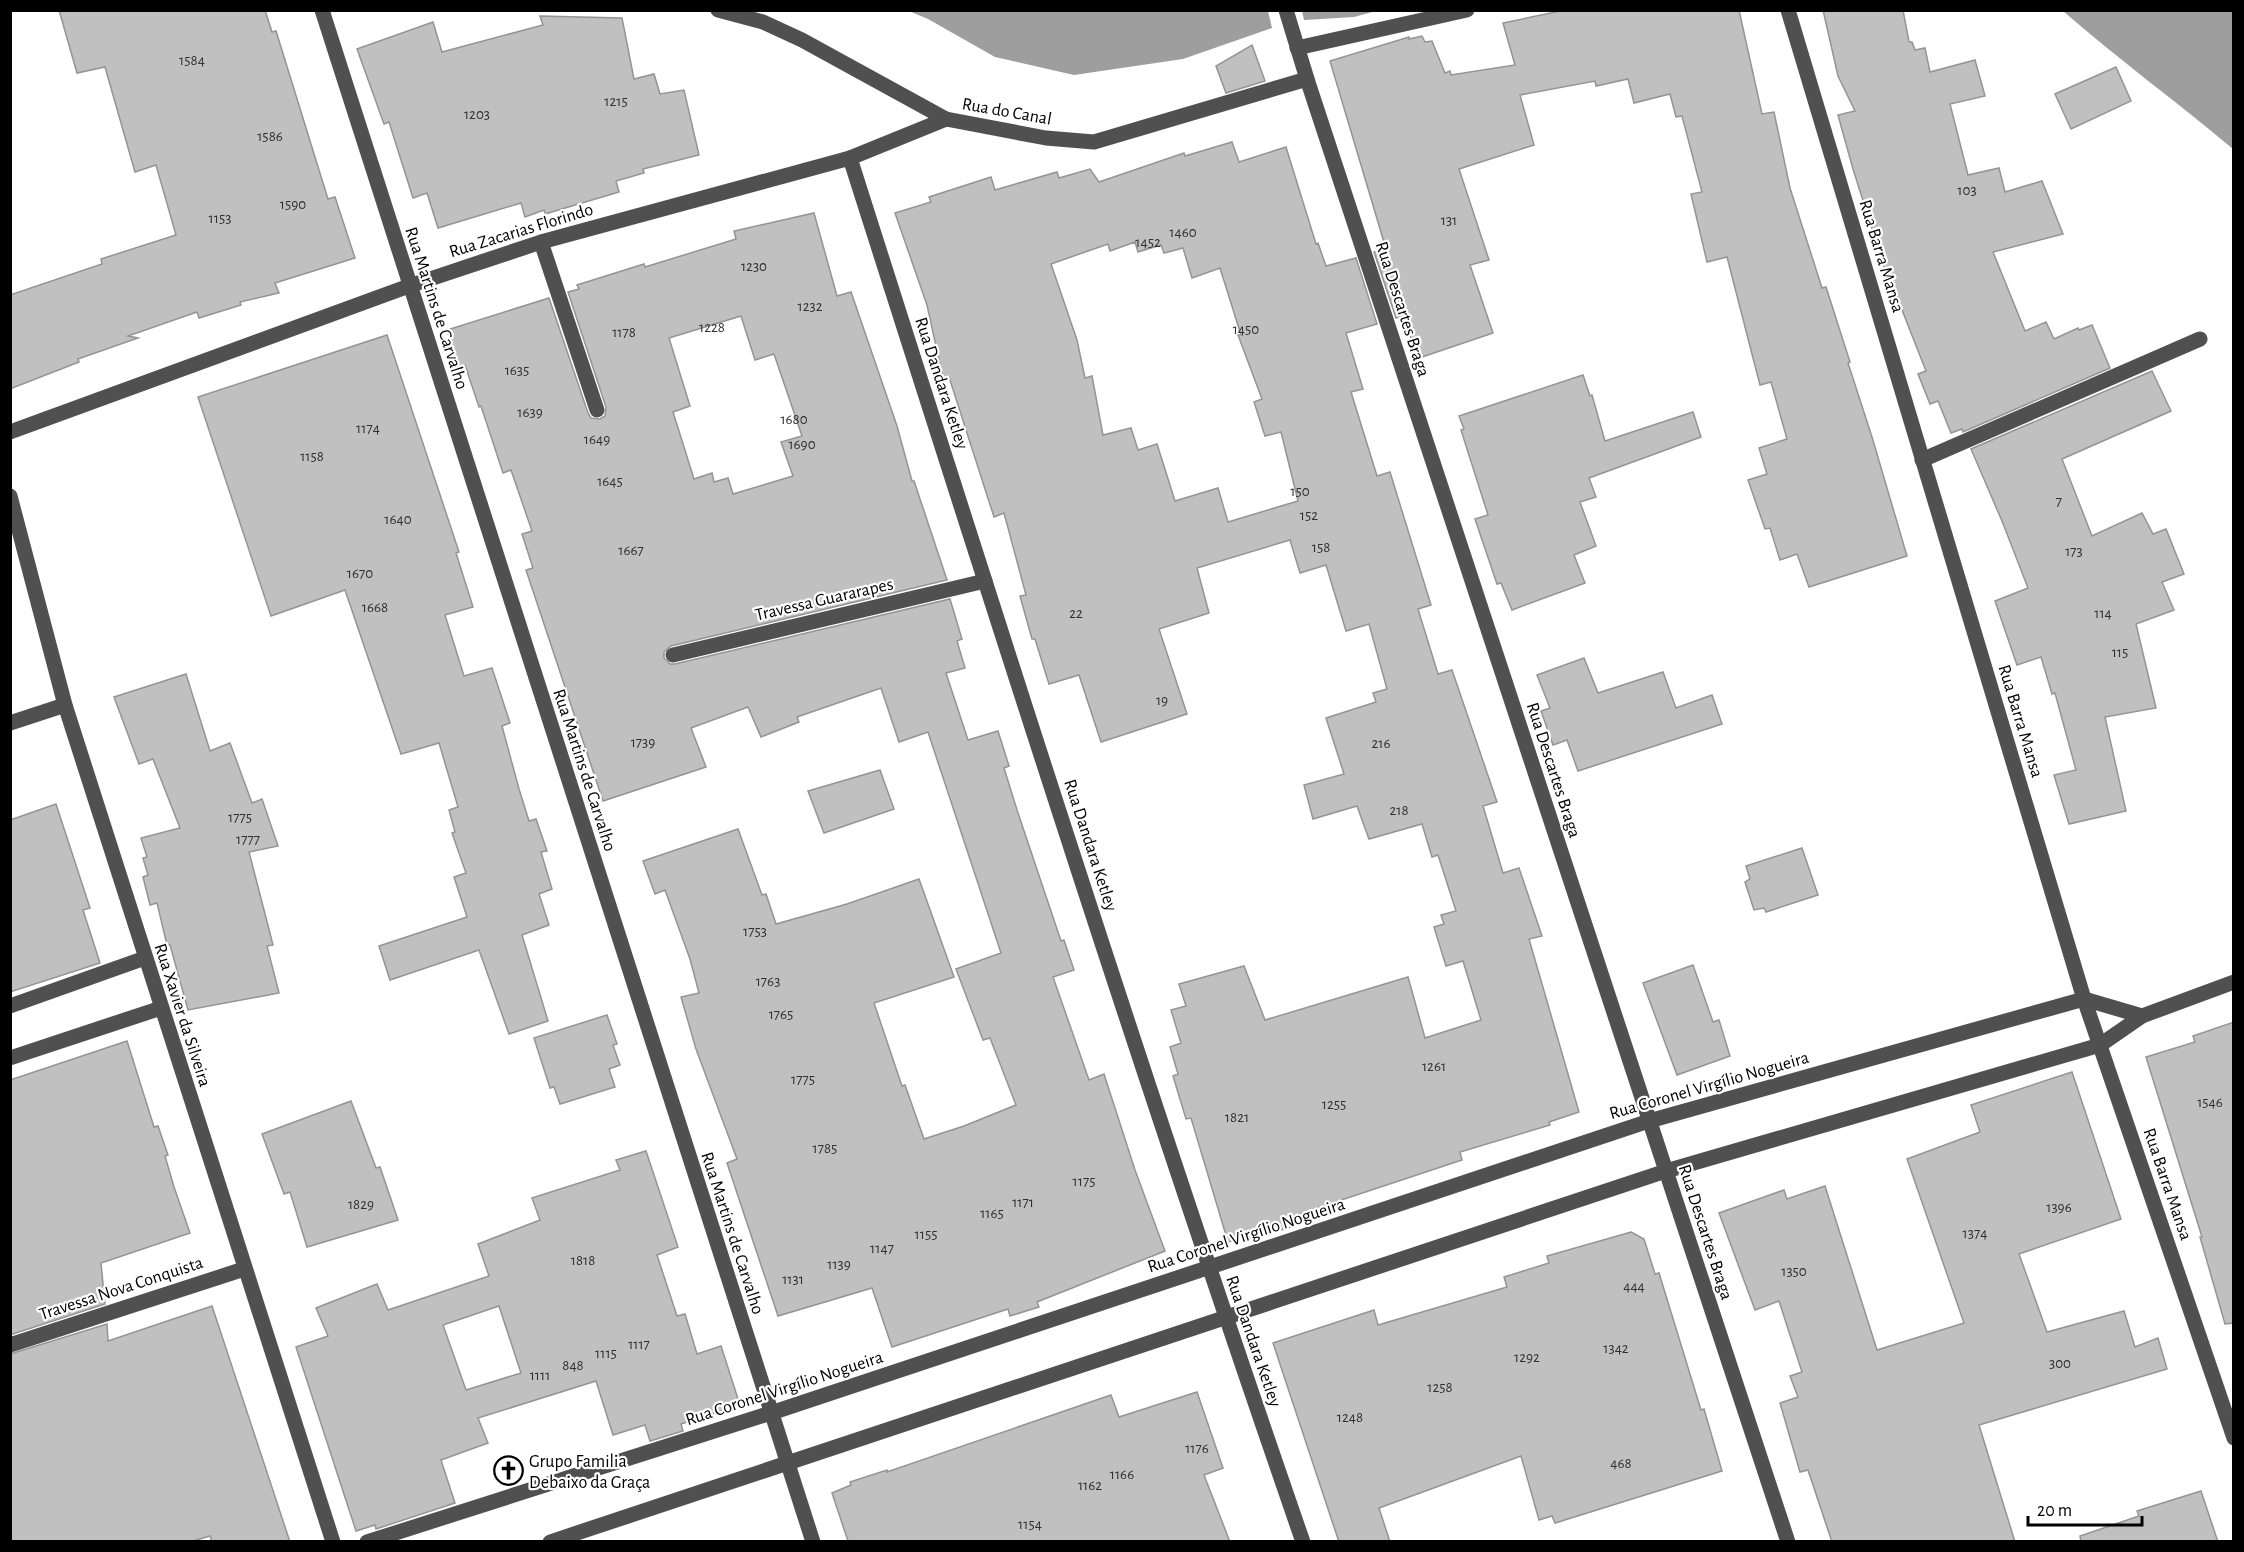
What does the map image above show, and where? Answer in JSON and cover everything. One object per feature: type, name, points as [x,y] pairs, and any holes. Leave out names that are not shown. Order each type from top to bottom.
[{"type":"street","name":"Rua Martins de Carvalho","points":[[322,10],[813,1542]]},
{"type":"street","name":"Rua do Canal","points":[[718,10],[763,22],[802,40],[946,119],[1012,134],[1094,142],[1307,80]]},
{"type":"street","name":"Rua Descartes Braga","points":[[1286,10],[1307,80],[1788,1542]]},
{"type":"street","points":[[1297,48],[1467,10]]},
{"type":"street","name":"Rua Barra Mansa","points":[[1788,10],[2084,999],[2234,1438]]},
{"type":"street","name":"Rua Zacarias Florindo","points":[[10,432],[409,286],[541,242],[850,158],[946,119]]},
{"type":"street","name":"Rua Dandara Ketley","points":[[850,158],[984,581],[1209,1268],[1303,1542]]},
{"type":"street","points":[[541,242],[597,410]]},
{"type":"street","points":[[1923,460],[2200,339]]},
{"type":"street","name":"Rua Xavier da Silveira","points":[[10,496],[65,705],[333,1542]]},
{"type":"street","name":"Travessa Guararapes","points":[[672,655],[984,581]]},
{"type":"street","points":[[10,723],[65,705]]},
{"type":"street","points":[[10,1006],[145,958]]},
{"type":"street","points":[[550,1542],[1666,1171],[2100,1045],[2142,1016],[2234,982]]},
{"type":"street","points":[[2084,999],[2142,1016]]},
{"type":"street","name":"Rua Coronel Virgílio Nogueira","points":[[367,1542],[771,1413],[1649,1121],[2084,999]]},
{"type":"street","points":[[10,1058],[161,1008]]},
{"type":"street","name":"Travessa Nova Conquista","points":[[10,1344],[244,1269]]},
{"type":"shaded area","points":[[1302,10],[1376,11],[1354,17],[1304,20]]},
{"type":"shaded area","points":[[909,11],[1268,11],[1272,28],[1183,59],[1074,75],[995,57],[928,19]]},
{"type":"shaded area","points":[[2063,11],[2233,11],[2233,149],[2105,46]]},
{"type":"building","points":[[59,10],[265,10],[272,32],[276,31],[328,199],[335,197],[355,258],[275,283],[279,293],[240,302],[241,305],[199,318],[197,312],[128,336],[138,338],[78,359],[79,362],[10,389],[10,295],[102,264],[101,259],[176,235],[156,165],[135,172],[105,67],[77,73]]},
{"type":"building","points":[[1565,10],[1739,10],[1762,114],[1774,112],[1790,188],[1822,288],[1826,287],[1850,362],[1848,363],[1907,556],[1809,587],[1797,554],[1780,560],[1770,528],[1765,529],[1748,480],[1767,474],[1759,448],[1787,439],[1771,382],[1760,385],[1727,257],[1707,262],[1691,194],[1702,192],[1682,116],[1676,117],[1670,94],[1634,103],[1628,79],[1596,86],[1595,81],[1520,95],[1534,145],[1459,169],[1489,260],[1470,265],[1493,333],[1422,357],[1416,340],[1412,342],[1404,315],[1396,318],[1374,252],[1386,249],[1330,61],[1409,37],[1409,39],[1422,36],[1425,42],[1432,41],[1445,73],[1450,71],[1451,75],[1515,65],[1503,23]]},
{"type":"building","points":[[1823,10],[1903,10],[1909,42],[1912,42],[1915,50],[1925,48],[1930,72],[1975,60],[1985,96],[1950,104],[1968,175],[1999,168],[2005,192],[2042,181],[2063,234],[1993,252],[2025,331],[2046,322],[2054,339],[2078,328],[2079,330],[2092,325],[2110,368],[1963,432],[1962,429],[1951,433],[1938,401],[1930,404],[1918,374],[1926,371],[1902,310],[1898,311],[1853,169],[1838,115],[1855,111],[1838,76]]},
{"type":"building","points":[[540,16],[622,18],[634,79],[654,74],[660,94],[684,90],[699,155],[643,169],[644,173],[616,181],[619,192],[545,214],[544,210],[525,217],[521,203],[438,228],[427,193],[413,198],[389,122],[384,124],[357,49],[433,22],[442,52],[543,25]]},
{"type":"building","points":[[1252,45],[1265,81],[1226,93],[1216,66]]},
{"type":"building","points":[[2116,67],[2131,101],[2071,129],[2055,94]]},
{"type":"building","points":[[1232,142],[1239,162],[1286,147],[1316,244],[1318,243],[1326,266],[1356,258],[1377,324],[1346,333],[1363,389],[1351,392],[1377,476],[1390,472],[1431,605],[1418,609],[1438,674],[1452,670],[1497,802],[1483,806],[1503,873],[1519,868],[1542,936],[1529,939],[1579,1112],[1549,1122],[1550,1125],[1460,1152],[1462,1160],[1296,1215],[1298,1225],[1250,1239],[1249,1236],[1228,1242],[1191,1118],[1186,1119],[1173,1076],[1178,1074],[1170,1047],[1181,1043],[1171,1010],[1186,1006],[1179,984],[1244,966],[1265,1020],[1408,977],[1425,1038],[1481,1020],[1463,961],[1446,966],[1434,927],[1444,924],[1441,915],[1456,911],[1438,855],[1432,857],[1422,824],[1369,839],[1357,806],[1313,819],[1304,785],[1344,774],[1326,718],[1376,702],[1373,693],[1387,689],[1369,624],[1346,631],[1326,565],[1300,573],[1290,540],[1197,568],[1209,613],[1159,629],[1187,714],[1101,742],[1079,675],[1049,684],[1035,639],[1032,639],[1020,596],[1026,595],[1004,513],[994,517],[949,377],[943,378],[927,305],[895,213],[931,202],[929,197],[991,177],[995,190],[1057,172],[1059,178],[1090,169],[1099,182],[1184,153],[1185,156]],"holes":[[[1135,242],[1138,252],[1161,245],[1164,253],[1183,248],[1192,278],[1220,268],[1241,335],[1238,335],[1262,399],[1254,402],[1265,436],[1281,432],[1298,501],[1228,522],[1218,488],[1175,501],[1157,444],[1138,450],[1131,428],[1103,435],[1092,376],[1085,378],[1077,340],[1051,264],[1108,244],[1110,251]]]},
{"type":"building","points":[[814,213],[837,296],[851,292],[897,426],[912,481],[914,481],[947,580],[671,646],[664,652],[664,658],[670,664],[675,664],[950,599],[962,639],[957,641],[965,668],[946,673],[968,740],[998,731],[1009,766],[1004,768],[1017,810],[1061,941],[1064,940],[1074,970],[1053,977],[1089,1080],[1104,1074],[1135,1170],[1165,1251],[1037,1302],[1039,1307],[1010,1316],[1008,1309],[892,1347],[872,1288],[778,1316],[727,1163],[737,1159],[696,1049],[681,997],[699,993],[690,959],[665,890],[655,894],[643,861],[738,829],[762,895],[766,894],[776,924],[847,904],[919,879],[954,977],[874,1003],[902,1086],[905,1085],[924,1139],[1016,1105],[990,1038],[983,1040],[956,969],[1001,953],[928,732],[899,742],[881,688],[797,717],[799,722],[761,737],[748,707],[691,728],[706,767],[603,801],[526,570],[533,568],[522,534],[532,531],[511,470],[503,473],[465,365],[459,368],[447,330],[549,298],[588,413],[591,418],[600,419],[605,416],[606,407],[568,292],[579,289],[577,285],[736,239],[734,231]],"holes":[[[741,316],[755,360],[774,354],[802,436],[781,442],[793,476],[733,494],[728,478],[714,482],[712,473],[694,479],[673,412],[690,406],[669,338]]]},
{"type":"building","points":[[387,335],[459,552],[456,553],[473,607],[445,615],[464,676],[492,668],[510,723],[502,726],[519,789],[529,821],[536,819],[547,851],[541,852],[552,889],[539,894],[549,925],[522,935],[548,1021],[509,1034],[479,950],[390,980],[379,946],[467,917],[454,877],[466,873],[452,833],[455,832],[449,810],[458,807],[439,743],[401,754],[345,590],[271,616],[198,397]]},
{"type":"building","points":[[2152,371],[2171,411],[2062,459],[2092,536],[2142,513],[2153,534],[2166,529],[2184,574],[2162,582],[2174,610],[2136,624],[2156,708],[2105,717],[2126,811],[2069,824],[2054,775],[2076,770],[2055,693],[2052,694],[2041,657],[2017,665],[1995,601],[2028,588],[1971,449]]},
{"type":"building","points":[[1583,375],[1590,396],[1592,395],[1605,441],[1693,412],[1701,437],[1589,478],[1596,497],[1580,502],[1596,546],[1574,555],[1585,583],[1512,610],[1501,583],[1497,584],[1475,519],[1488,515],[1461,430],[1464,429],[1459,416]]},
{"type":"building","points":[[1584,658],[1598,693],[1663,672],[1676,708],[1712,695],[1722,724],[1578,771],[1567,740],[1553,745],[1541,711],[1550,708],[1537,675]]},
{"type":"building","points":[[186,674],[210,751],[230,743],[252,803],[262,799],[278,846],[249,852],[273,945],[267,946],[279,993],[188,1010],[170,945],[167,945],[157,903],[150,905],[143,877],[148,875],[143,858],[147,857],[141,838],[180,828],[153,759],[139,764],[114,697]]},
{"type":"building","points":[[880,770],[894,809],[824,833],[808,791]]},
{"type":"building","points":[[56,804],[90,908],[83,910],[100,963],[10,992],[10,820]]},
{"type":"building","points":[[1802,848],[1818,895],[1766,912],[1764,908],[1754,910],[1745,882],[1750,879],[1746,866]]},
{"type":"building","points":[[1693,965],[1713,1022],[1719,1020],[1730,1056],[1677,1075],[1643,983]]},
{"type":"building","points":[[607,1015],[617,1044],[613,1045],[620,1065],[609,1069],[615,1087],[560,1104],[554,1087],[550,1088],[534,1038]]},
{"type":"building","points":[[2234,1022],[2234,1323],[2225,1324],[2200,1237],[2202,1237],[2146,1057],[2195,1042],[2193,1036]]},
{"type":"building","points":[[127,1041],[154,1127],[158,1126],[168,1155],[165,1156],[190,1233],[101,1263],[105,1304],[10,1335],[10,1080]]},
{"type":"building","points":[[2072,1072],[2121,1219],[2019,1254],[2047,1332],[2124,1311],[2135,1347],[2158,1338],[2167,1369],[1979,1425],[2015,1542],[1832,1542],[1808,1470],[1800,1472],[1780,1403],[1798,1397],[1790,1376],[1802,1372],[1779,1301],[1755,1310],[1719,1213],[1784,1190],[1787,1199],[1825,1186],[1877,1350],[1964,1323],[1907,1159],[1980,1132],[1971,1105]]},
{"type":"building","points":[[351,1101],[376,1168],[380,1167],[398,1220],[307,1247],[290,1192],[284,1194],[262,1134]]},
{"type":"building","points":[[646,1151],[678,1247],[657,1255],[677,1316],[685,1314],[697,1354],[721,1346],[740,1405],[681,1424],[683,1431],[650,1441],[645,1425],[613,1435],[596,1381],[478,1418],[488,1443],[441,1460],[455,1503],[376,1529],[375,1525],[356,1531],[296,1347],[328,1336],[316,1308],[377,1284],[388,1310],[489,1276],[478,1244],[540,1220],[532,1198],[620,1170],[616,1160]],"holes":[[[499,1306],[521,1373],[466,1390],[443,1325]]]},
{"type":"building","points":[[1631,1232],[1644,1239],[1655,1274],[1659,1273],[1722,1471],[1555,1523],[1552,1516],[1539,1520],[1521,1456],[1379,1508],[1390,1542],[1339,1542],[1273,1343],[1374,1310],[1378,1325],[1507,1287],[1504,1277],[1549,1263],[1547,1256]]},
{"type":"building","points":[[212,1306],[290,1542],[212,1542],[210,1536],[190,1542],[10,1542],[10,1354],[107,1324],[108,1341]]},
{"type":"building","points":[[1197,1392],[1223,1468],[1204,1475],[1230,1542],[848,1541],[832,1493],[851,1485],[850,1482],[887,1470],[887,1472],[1111,1395],[1119,1417]]},
{"type":"building","points":[[2201,1491],[2218,1542],[2081,1542],[2080,1536],[2139,1516],[2137,1511]]},
{"type":"place","name":"Grupo Familia Debaixo da Graça","points":[[508,1471]]}]
